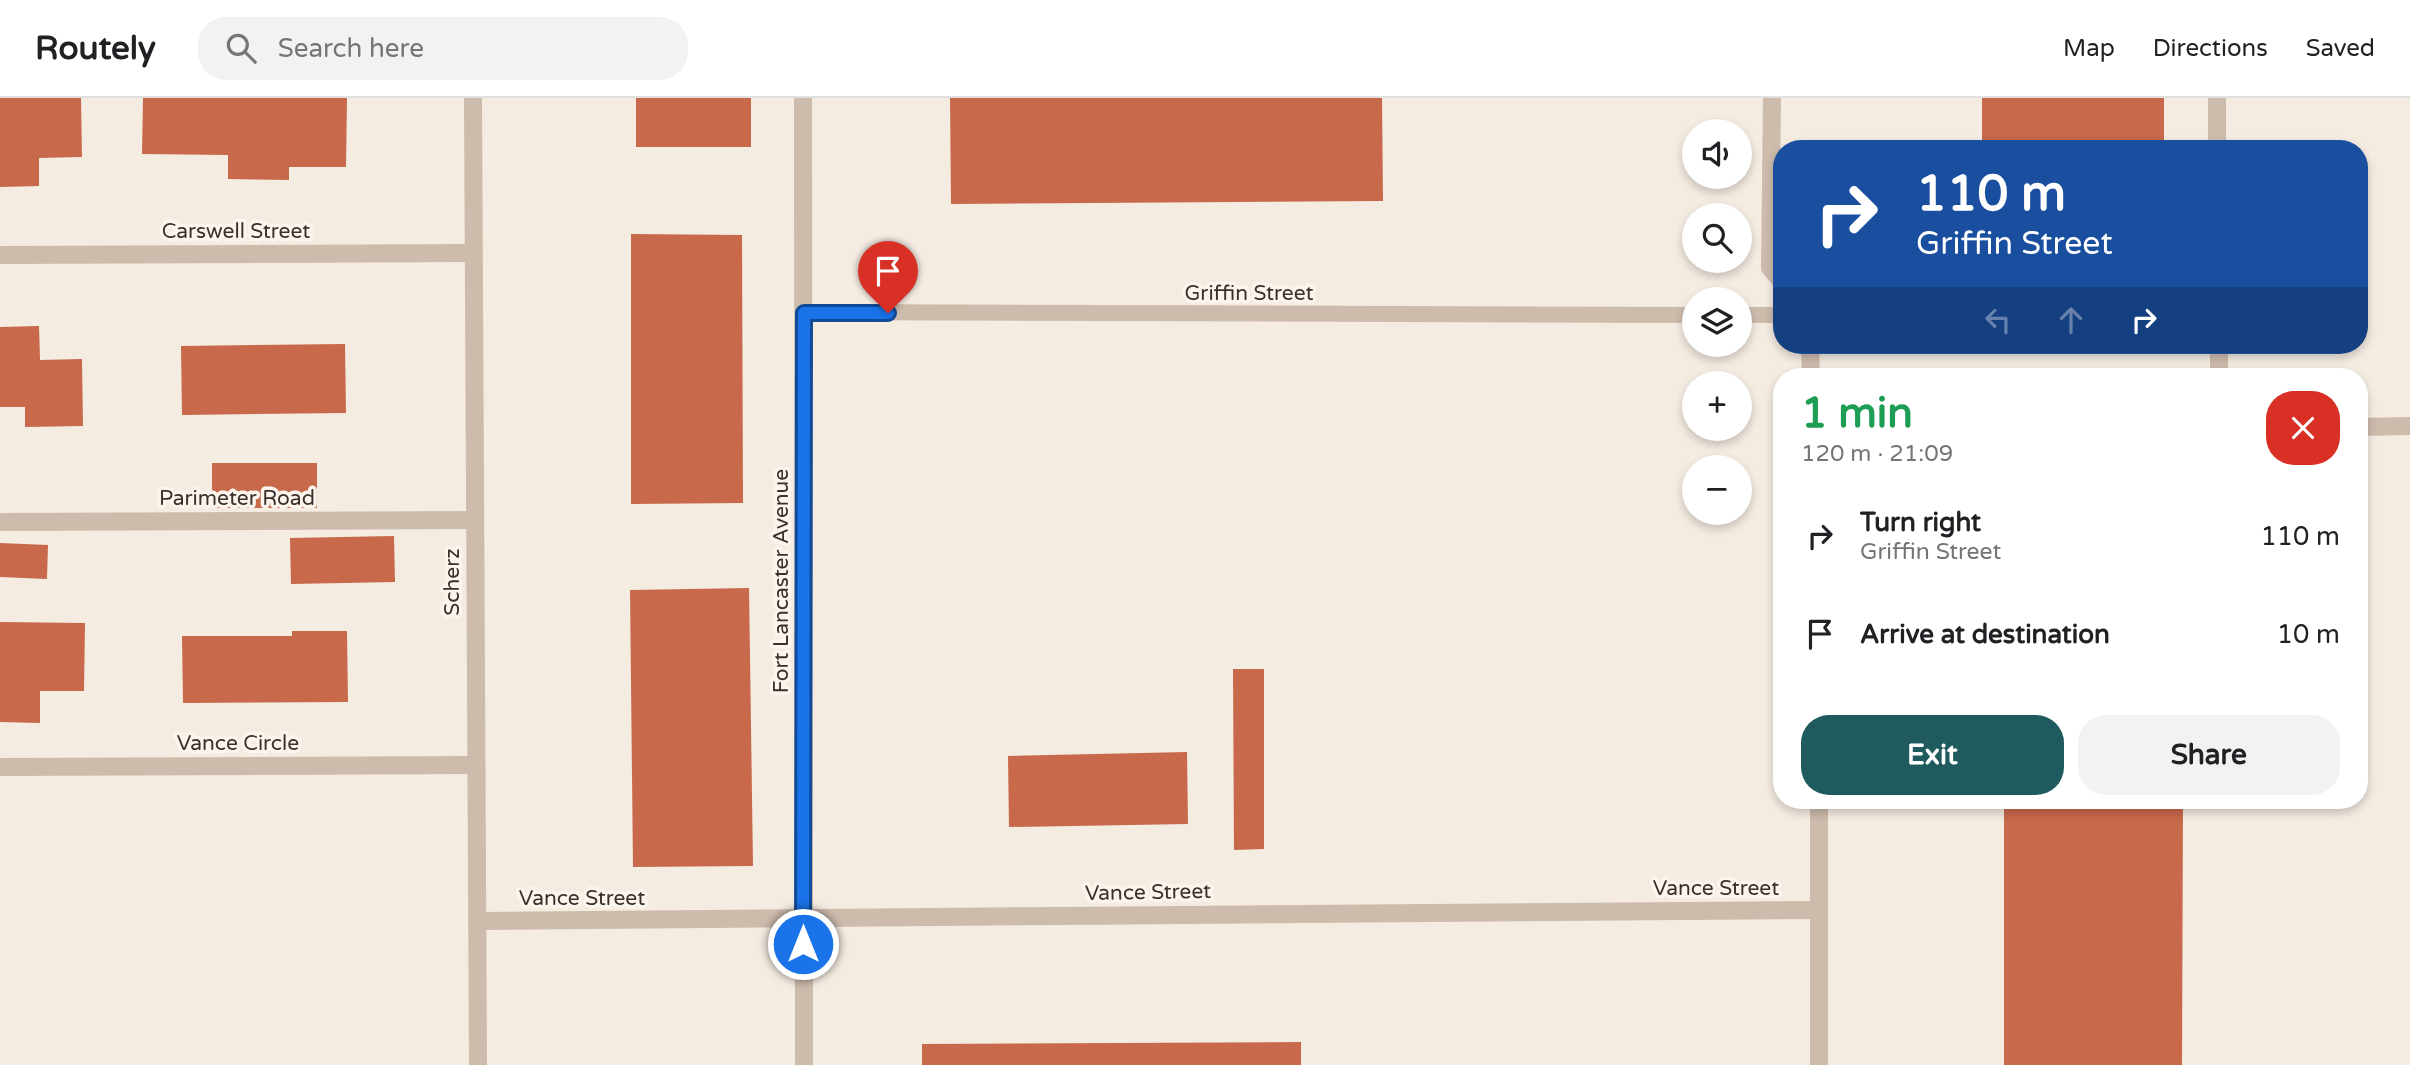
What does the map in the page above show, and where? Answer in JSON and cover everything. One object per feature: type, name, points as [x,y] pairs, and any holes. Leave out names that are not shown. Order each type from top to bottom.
[{"type":"street","name":"Scherz","points":[[473,98],[478,1065]]},
{"type":"street","name":"Fort Lancaster Avenue","points":[[803,98],[804,1065]]},
{"type":"street","points":[[1772,98],[1770,268],[1773,272]]},
{"type":"street","points":[[2217,98],[2217,140]]},
{"type":"street","name":"Carswell Street","points":[[0,255],[473,253]]},
{"type":"street","points":[[2368,427],[2410,426]]},
{"type":"street","name":"Parimeter Road","points":[[0,522],[474,520]]},
{"type":"street","name":"Vance Circle","points":[[0,768],[475,765]]},
{"type":"street","points":[[1819,809],[1819,1065]]},
{"type":"street","name":"Vance Street","points":[[478,921],[1389,911],[1819,910]]},
{"type":"lane","name":"Griffin Street","points":[[804,313],[1682,315]]},
{"type":"lane","points":[[1752,315],[1773,315]]},
{"type":"building","points":[[0,98],[81,98],[82,157],[39,158],[39,186],[0,187]]},
{"type":"building","points":[[143,98],[347,98],[346,167],[289,167],[289,180],[228,179],[228,155],[142,154]]},
{"type":"building","points":[[636,98],[751,98],[751,147],[636,147]]},
{"type":"building","points":[[950,98],[1382,98],[1383,201],[951,204]]},
{"type":"building","points":[[1982,98],[2164,98],[2164,140],[1982,140]]},
{"type":"building","points":[[631,234],[742,235],[743,503],[631,504]]},
{"type":"building","points":[[39,326],[40,360],[82,359],[83,426],[25,427],[25,407],[0,407],[0,327]]},
{"type":"building","points":[[345,344],[346,413],[182,415],[181,346]]},
{"type":"building","points":[[212,463],[317,463],[317,508],[212,508]]},
{"type":"building","points":[[394,536],[395,582],[291,584],[290,538]]},
{"type":"building","points":[[0,543],[48,545],[47,579],[0,577]]},
{"type":"building","points":[[749,588],[753,866],[633,867],[630,590]]},
{"type":"building","points":[[0,622],[85,623],[84,691],[40,691],[40,723],[0,722]]},
{"type":"building","points":[[292,631],[347,631],[348,702],[183,703],[182,636],[292,636]]},
{"type":"building","points":[[1233,669],[1264,669],[1264,849],[1234,850]]},
{"type":"building","points":[[1187,752],[1188,824],[1009,827],[1008,756]]},
{"type":"building","points":[[2004,809],[2183,809],[2182,1065],[2004,1065]]},
{"type":"building","points":[[1301,1042],[1301,1065],[922,1065],[922,1044]]},
{"type":"route","points":[[803,944],[804,313],[888,313]]}]
